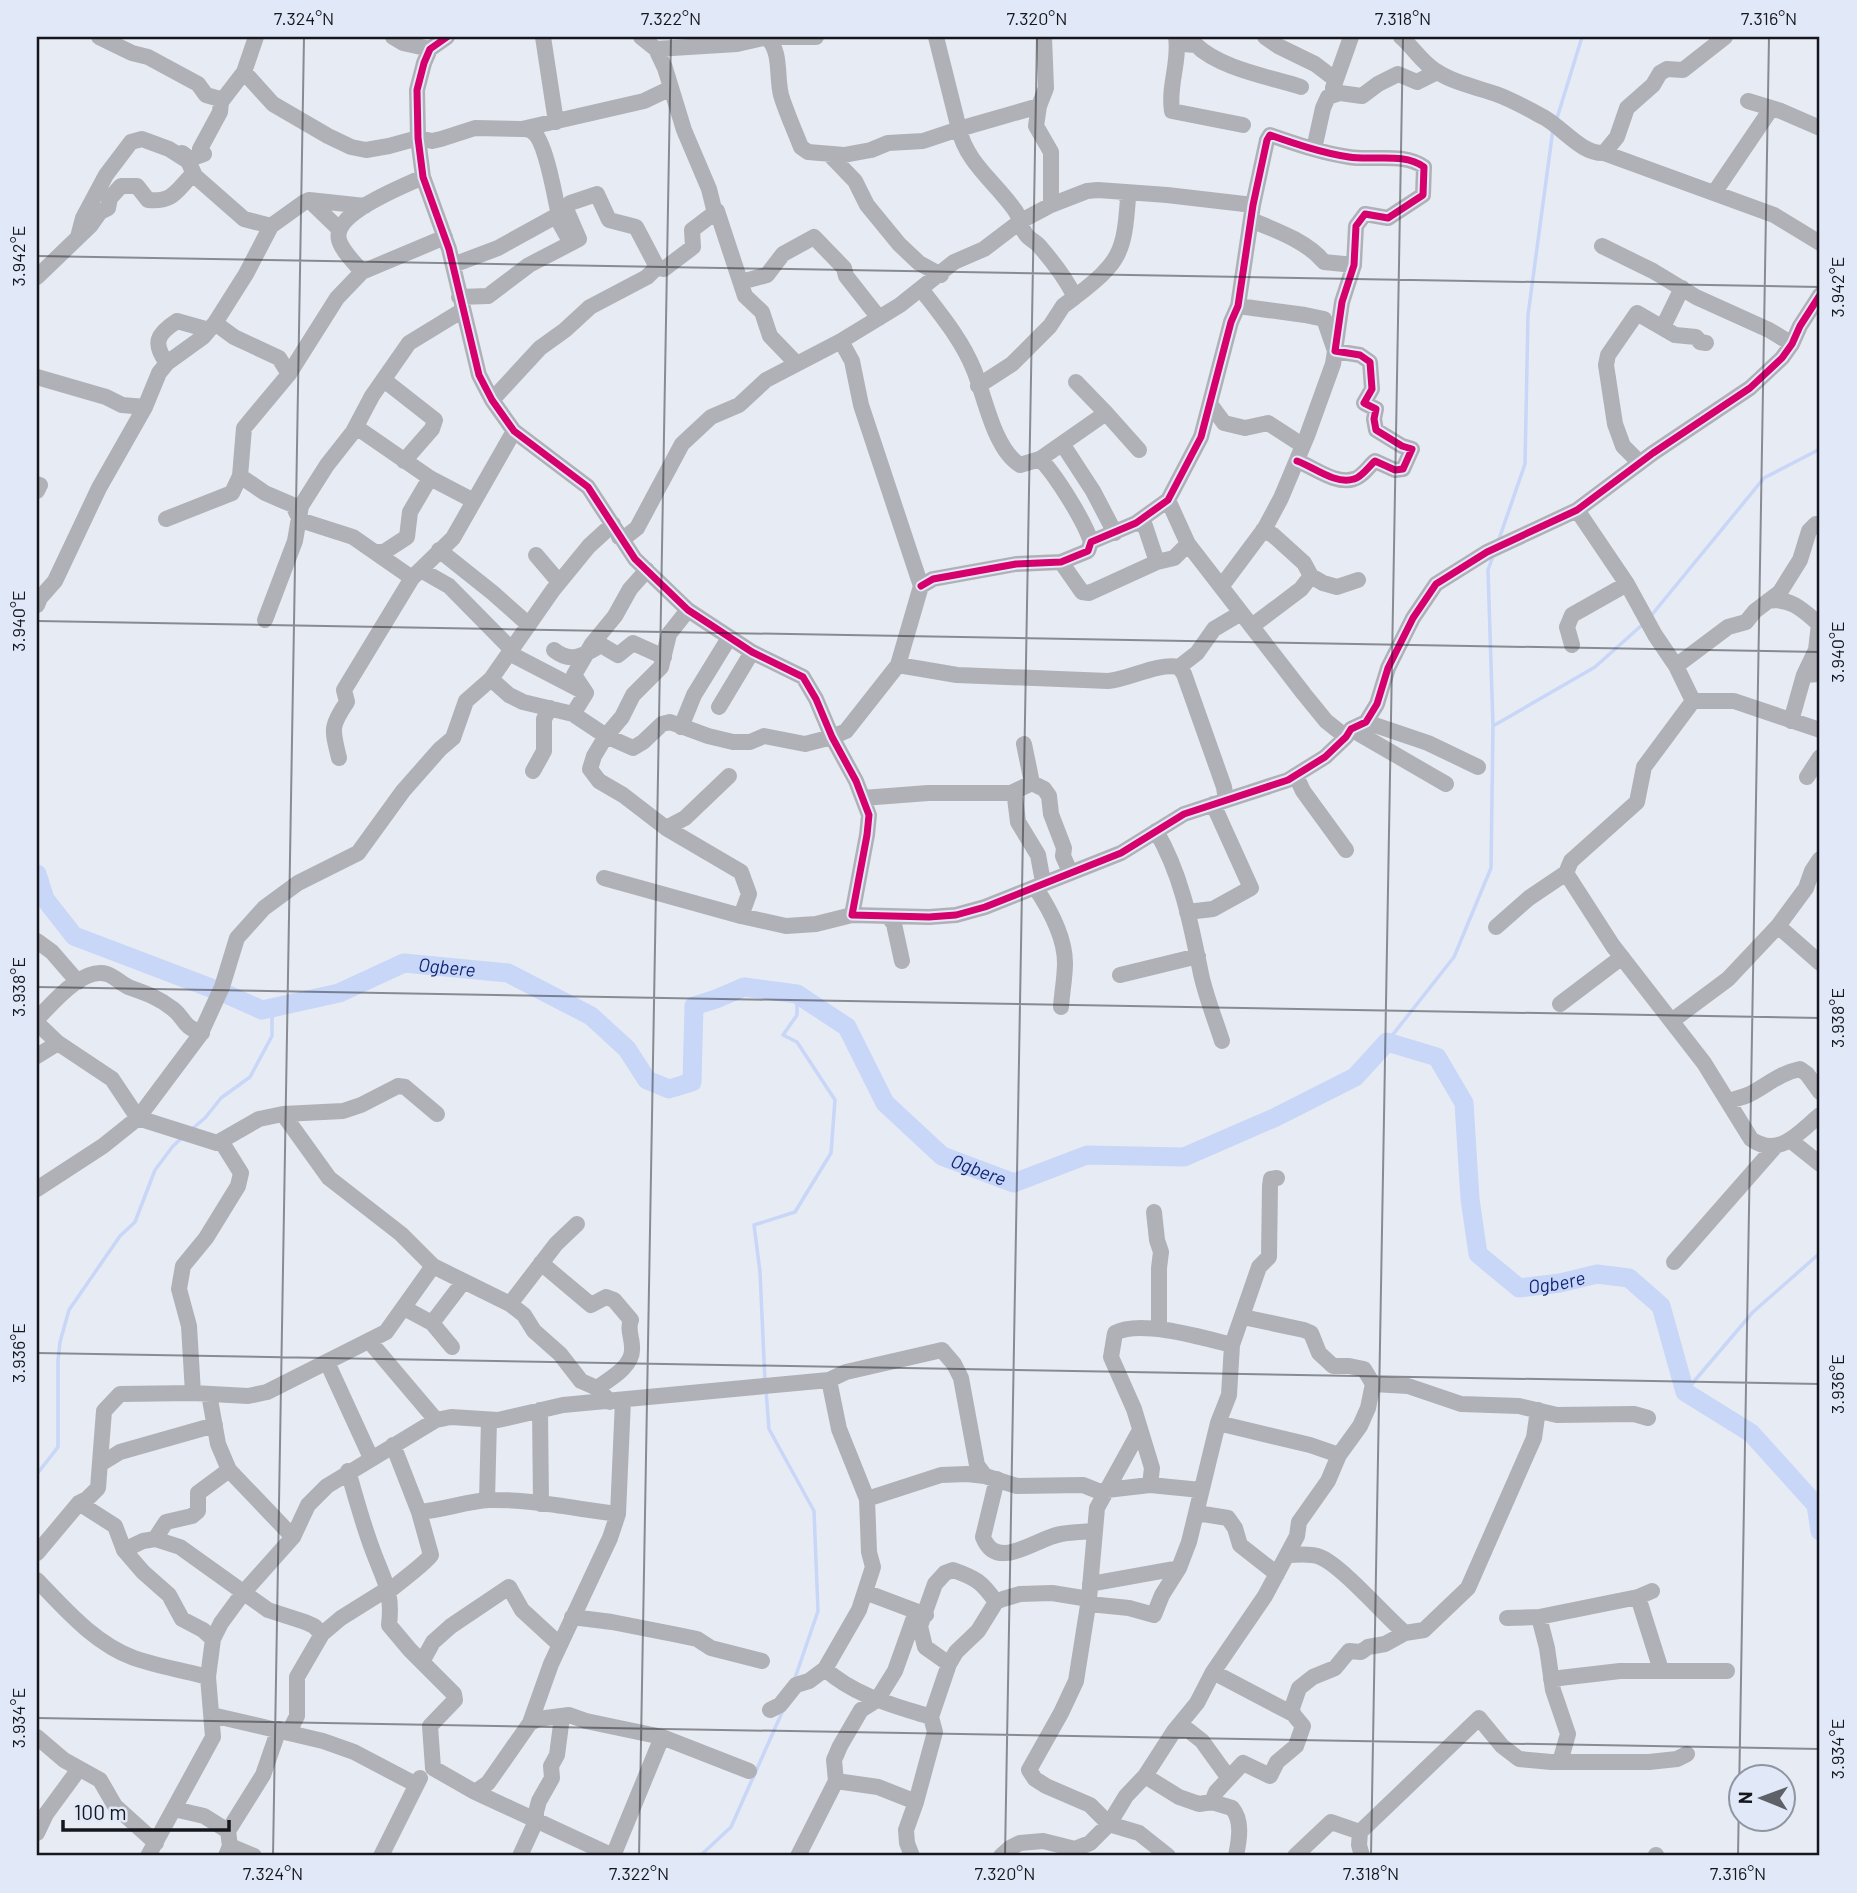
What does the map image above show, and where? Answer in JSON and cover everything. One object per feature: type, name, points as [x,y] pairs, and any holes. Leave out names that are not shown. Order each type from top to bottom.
[{"type":"street","points":[[99,37],[132,53],[148,57],[198,84],[206,95],[220,99],[221,102]]},
{"type":"street","points":[[78,237],[83,218],[106,175],[131,142],[142,139],[185,154],[190,159],[204,154],[200,149],[220,112],[221,102],[244,72],[256,37]]},
{"type":"street","points":[[393,37],[402,43],[430,49]]},
{"type":"street","points":[[447,37],[430,49],[424,63],[417,90],[418,138],[423,177],[453,265],[479,375],[492,400],[514,431],[588,487],[616,531],[647,570],[688,610],[752,652],[803,677],[856,781],[869,815],[852,915]]},
{"type":"street","points":[[543,37],[556,122]]},
{"type":"street","points":[[640,37],[656,49],[684,130],[717,211],[745,296],[762,312],[770,336],[796,363]]},
{"type":"street","points":[[656,49],[737,44],[767,37],[816,37]]},
{"type":"street","points":[[767,37],[776,51],[780,92],[801,146],[808,152],[845,155],[871,150],[888,143],[923,141],[1039,106]]},
{"type":"street","points":[[936,37],[962,142],[982,173],[1014,208],[1025,234],[1041,247],[1065,277],[1075,297]]},
{"type":"street","points":[[1044,37],[1046,88],[1039,106],[1036,126],[1051,152],[1051,205]]},
{"type":"street","points":[[1176,37],[1183,44],[1196,45],[1221,62],[1301,87]]},
{"type":"street","points":[[1176,37],[1170,98],[1172,111],[1242,125]]},
{"type":"street","points":[[1265,37],[1315,64],[1336,80]]},
{"type":"street","points":[[1314,149],[1322,108],[1336,80],[1351,37]]},
{"type":"street","points":[[1401,37],[1422,61],[1437,72],[1506,98],[1562,128],[1573,141],[1594,153],[1604,153],[1774,215],[1820,243]]},
{"type":"street","points":[[1604,153],[1617,137],[1627,108],[1653,85],[1660,73],[1667,69],[1683,71],[1725,37]]},
{"type":"street","points":[[244,72],[273,104],[351,147],[377,148],[418,138],[432,141],[475,128],[531,130],[537,137],[551,174],[558,211],[556,216],[498,248],[453,265]]},
{"type":"street","points":[[1328,97],[1340,93],[1362,96],[1398,74],[1418,82],[1437,72]]},
{"type":"street","points":[[522,129],[644,101],[671,88]]},
{"type":"street","points":[[1748,100],[1820,128]]},
{"type":"street","points":[[1714,193],[1771,109]]},
{"type":"street","points":[[924,580],[1016,564],[1061,562],[1089,541],[1136,523],[1168,500],[1201,437],[1231,322],[1238,306],[1252,213],[1270,135],[1350,158],[1397,159],[1419,163],[1424,167],[1423,195],[1388,218],[1365,214],[1356,226],[1354,265],[1342,302],[1335,351],[1326,384],[1281,498],[1263,530],[1221,587]]},
{"type":"street","points":[[169,149],[188,161],[195,176],[244,219],[271,226]]},
{"type":"street","points":[[829,154],[855,181],[867,205],[899,244],[919,263],[941,275]]},
{"type":"street","points":[[37,277],[100,212],[108,208],[110,198],[121,186],[136,186],[148,200],[161,201],[168,200],[190,177],[195,176]]},
{"type":"street","points":[[362,272],[340,244],[339,229],[346,219],[365,206],[423,177]]},
{"type":"street","points":[[37,1189],[103,1146],[138,1118],[202,1032],[219,994],[237,938],[264,908],[298,883],[358,853],[403,791],[440,748],[453,738],[466,701],[491,679],[559,582],[589,546],[616,531],[628,535],[636,528],[682,444],[711,417],[739,405],[766,380],[879,318],[941,275],[954,262],[984,249],[1021,221],[1051,205],[1087,191],[1167,195],[1252,213],[1319,256],[1324,262],[1354,265]]},
{"type":"street","points":[[978,386],[1012,365],[1050,326],[1063,306],[1116,260],[1126,226],[1128,198],[1123,193]]},
{"type":"street","points":[[265,620],[295,541],[298,511],[409,343],[461,303],[488,296],[529,265],[579,239],[566,209],[570,203],[597,194],[609,220],[636,227],[657,267],[664,269],[693,247],[692,230],[717,211]]},
{"type":"street","points":[[37,606],[40,598],[55,581],[99,488],[145,407],[159,373],[167,363],[203,337],[212,326],[246,274],[271,226],[309,200],[365,206]]},
{"type":"street","points":[[309,200],[339,229]]},
{"type":"street","points":[[556,216],[571,243]]},
{"type":"street","points":[[166,519],[232,493],[240,475],[244,428],[289,374],[337,298],[362,272],[445,237]]},
{"type":"street","points":[[741,282],[767,275],[783,254],[814,237],[844,268],[846,276],[879,318]]},
{"type":"street","points":[[1602,246],[1654,271],[1696,297],[1769,330],[1792,344]]},
{"type":"street","points":[[492,400],[540,348],[590,307],[647,277],[657,267]]},
{"type":"street","points":[[1663,327],[1682,288]]},
{"type":"street","points":[[921,289],[959,341],[975,372],[996,432],[1009,456],[1020,465],[1040,459],[1106,413]]},
{"type":"street","points":[[604,878],[786,926],[816,924],[852,915],[956,915],[985,907],[1121,853],[1184,814],[1288,780],[1325,757],[1377,704],[1388,668],[1413,618],[1436,584],[1487,552],[1577,510],[1640,463],[1750,388],[1782,358],[1820,295]]},
{"type":"street","points":[[1238,306],[1324,320],[1335,351]]},
{"type":"street","points":[[1640,463],[1623,446],[1615,424],[1606,365],[1608,355],[1637,313],[1675,335],[1696,337],[1700,342],[1706,343]]},
{"type":"street","points":[[167,363],[157,344],[160,335],[177,321],[212,326],[279,358],[289,374]]},
{"type":"street","points":[[491,679],[509,695],[523,702],[573,714],[606,736],[633,748],[662,724],[670,722],[733,742],[750,742],[764,736],[805,744],[846,731],[898,665],[924,580],[861,405],[852,361],[841,341]]},
{"type":"street","points":[[1297,461],[1334,479],[1356,479],[1375,461],[1395,470],[1403,469],[1412,449],[1376,430],[1376,409],[1364,403],[1372,389],[1370,362],[1360,355],[1335,351]]},
{"type":"street","points":[[37,377],[106,397],[121,405],[145,407]]},
{"type":"street","points":[[384,380],[435,419],[432,429],[404,461]]},
{"type":"street","points":[[1076,382],[1139,450]]},
{"type":"street","points":[[1210,404],[1224,423],[1245,428],[1269,423],[1302,445]]},
{"type":"street","points":[[356,427],[430,478],[474,501]]},
{"type":"street","points":[[339,758],[333,733],[334,722],[347,702],[344,690],[426,564],[453,538],[514,431]]},
{"type":"street","points":[[1063,444],[1093,491],[1115,533]]},
{"type":"street","points":[[1040,459],[1051,470],[1089,541]]},
{"type":"street","points":[[240,475],[265,493],[377,552],[426,564],[494,593],[529,625]]},
{"type":"street","points":[[430,478],[410,512],[407,537],[426,564],[512,652],[586,693]]},
{"type":"street","points":[[37,484],[40,485],[37,491]]},
{"type":"street","points":[[1168,500],[1188,544],[1326,721],[1428,743],[1478,767]]},
{"type":"street","points":[[1577,510],[1627,584],[1655,635],[1676,666],[1693,701]]},
{"type":"street","points":[[1136,523],[1145,526],[1157,562]]},
{"type":"street","points":[[1676,666],[1728,627],[1746,622],[1780,592],[1800,560],[1809,531],[1816,524],[1820,525]]},
{"type":"street","points":[[1263,530],[1273,534],[1296,554],[1311,576],[1337,587],[1358,580]]},
{"type":"street","points":[[377,552],[384,552],[407,537]]},
{"type":"street","points":[[1061,562],[1082,592],[1089,593],[1157,562],[1174,558],[1188,544]]},
{"type":"street","points":[[536,555],[559,582]]},
{"type":"street","points":[[586,693],[574,675],[586,654],[615,616],[630,589],[647,570]]},
{"type":"street","points":[[1252,626],[1301,589],[1311,576]]},
{"type":"street","points":[[1572,645],[1567,627],[1572,615],[1627,584]]},
{"type":"street","points":[[1768,601],[1782,598],[1799,607],[1819,624],[1812,674],[1791,721]]},
{"type":"street","points":[[688,610],[669,634],[661,667],[649,682],[633,695],[622,717],[594,756],[590,769],[599,780],[666,828],[741,872],[749,894],[741,916]]},
{"type":"street","points":[[1178,667],[1196,653],[1214,629],[1241,613]]},
{"type":"street","points":[[681,727],[694,695],[729,638]]},
{"type":"street","points":[[554,650],[562,656],[579,658],[601,645],[618,655],[633,643],[664,657]]},
{"type":"street","points":[[719,707],[752,652]]},
{"type":"street","points":[[898,665],[957,675],[1108,681],[1168,665],[1178,667],[1184,674],[1224,786],[1219,802],[1251,888],[1213,909],[1187,912]]},
{"type":"street","points":[[573,714],[586,693]]},
{"type":"street","points":[[1693,701],[1734,701],[1820,730]]},
{"type":"street","points":[[1496,927],[1529,898],[1566,873],[1571,861],[1637,802],[1644,767],[1693,701]]},
{"type":"street","points":[[533,771],[544,751],[544,719],[550,708]]},
{"type":"street","points":[[1354,729],[1446,784]]},
{"type":"street","points":[[1024,744],[1032,783]]},
{"type":"street","points":[[1807,778],[1820,757]]},
{"type":"street","points":[[666,828],[685,818],[729,776]]},
{"type":"street","points":[[1296,776],[1303,791],[1346,850]]},
{"type":"street","points":[[863,798],[928,793],[1011,793],[1032,783]]},
{"type":"street","points":[[1032,783],[1044,789],[1049,796],[1051,814],[1070,872]]},
{"type":"street","points":[[1011,793],[1015,798],[1018,822],[1038,855],[1039,885],[1061,942],[1065,961],[1060,1007]]},
{"type":"street","points":[[1156,831],[1171,856],[1202,978],[1222,1041]]},
{"type":"street","points":[[1673,1020],[1728,979],[1778,926],[1807,888],[1812,871],[1820,859]]},
{"type":"street","points":[[1566,873],[1622,957],[1673,1020],[1751,1139],[1760,1146],[1774,1148]]},
{"type":"street","points":[[888,916],[894,924],[902,961]]},
{"type":"street","points":[[1778,926],[1820,963]]},
{"type":"street","points":[[37,941],[52,952],[78,982]]},
{"type":"street","points":[[1120,975],[1198,956]]},
{"type":"street","points":[[1560,1004],[1622,957]]},
{"type":"street","points":[[202,1032],[185,1024],[174,1009],[165,1006],[154,995],[129,987],[110,975],[89,975],[65,990],[37,1021],[58,1043],[112,1079],[138,1118],[217,1143],[259,1119],[283,1114],[342,1111],[362,1105],[398,1086],[405,1087],[437,1114]]},
{"type":"street","points":[[37,1056],[58,1043]]},
{"type":"street","points":[[1728,1101],[1749,1094],[1789,1071],[1800,1069],[1807,1073],[1820,1092]]},
{"type":"street","points":[[283,1114],[329,1178],[401,1234],[433,1266],[510,1304],[524,1315],[534,1331],[560,1354],[581,1381],[616,1401]]},
{"type":"street","points":[[1674,1262],[1774,1148],[1790,1140],[1820,1115]]},
{"type":"street","points":[[1790,1140],[1820,1164]]},
{"type":"street","points":[[220,1141],[240,1172],[238,1186],[206,1238],[183,1266],[179,1289],[189,1326],[201,1393],[215,1425],[218,1444],[229,1470],[293,1537]]},
{"type":"street","points":[[912,1856],[906,1829],[935,1732],[931,1717],[949,1664],[956,1652],[978,1631],[996,1602],[1020,1594],[1089,1596],[1154,1615],[1162,1595],[1179,1568],[1189,1542],[1218,1423],[1229,1395],[1233,1345],[1259,1267],[1269,1257],[1270,1186],[1271,1179],[1277,1178]]},
{"type":"street","points":[[1154,1212],[1161,1252],[1158,1268],[1158,1329]]},
{"type":"street","points":[[510,1304],[541,1263],[577,1224]]},
{"type":"street","points":[[541,1263],[591,1305],[606,1297],[614,1300],[631,1320],[629,1324],[633,1349],[629,1359],[619,1373],[597,1388]]},
{"type":"street","points":[[37,1553],[79,1503],[98,1488],[104,1411],[120,1394],[201,1393],[248,1396],[267,1392],[386,1332],[433,1266]]},
{"type":"street","points":[[432,1323],[464,1281]]},
{"type":"street","points":[[404,1308],[432,1323],[453,1347]]},
{"type":"street","points":[[1001,1856],[1020,1843],[1043,1840],[1080,1852],[1109,1824],[1126,1796],[1145,1776],[1174,1731],[1197,1703],[1213,1672],[1265,1596],[1297,1536],[1299,1522],[1328,1481],[1339,1455],[1360,1426],[1368,1408],[1373,1384],[1364,1369],[1333,1366],[1320,1353],[1311,1334],[1304,1330],[1243,1317]]},
{"type":"street","points":[[1150,1485],[1152,1468],[1134,1409],[1111,1357],[1115,1334],[1122,1329],[1158,1329],[1233,1345]]},
{"type":"street","points":[[370,1342],[436,1420]]},
{"type":"street","points":[[37,1737],[64,1760],[100,1780],[115,1806],[152,1850],[213,1737],[208,1677],[213,1639],[243,1593],[293,1537],[308,1505],[327,1486],[436,1420],[452,1417],[498,1420],[563,1405],[829,1380],[846,1372],[942,1350],[961,1378],[977,1465],[991,1478]]},
{"type":"street","points":[[327,1362],[371,1458]]},
{"type":"street","points":[[770,1710],[780,1705],[796,1685],[809,1681],[825,1669],[859,1610],[873,1567],[869,1552],[867,1499],[839,1429],[829,1380]]},
{"type":"street","points":[[1373,1384],[1408,1386],[1461,1404],[1519,1406],[1557,1415],[1634,1414],[1648,1418]]},
{"type":"street","points":[[475,1792],[488,1783],[530,1723],[551,1664],[610,1538],[618,1514],[616,1401]]},
{"type":"street","points":[[540,1410],[541,1504]]},
{"type":"street","points":[[1293,1714],[1292,1708],[1299,1688],[1313,1677],[1335,1668],[1349,1651],[1361,1652],[1368,1647],[1385,1644],[1405,1633],[1424,1630],[1468,1588],[1534,1437],[1538,1410]]},
{"type":"street","points":[[487,1500],[489,1420]]},
{"type":"street","points":[[1218,1423],[1339,1455]]},
{"type":"street","points":[[102,1463],[120,1452],[215,1425]]},
{"type":"street","points":[[1140,1430],[1097,1508],[1089,1596],[1076,1681],[1029,1770],[1035,1779],[1046,1786],[1090,1805],[1109,1824],[1139,1833],[1168,1856]]},
{"type":"street","points":[[228,1844],[284,1730],[297,1716],[297,1677],[322,1634],[341,1618],[388,1590],[426,1562],[431,1555],[419,1512],[393,1445]]},
{"type":"street","points":[[155,1538],[166,1521],[192,1516],[198,1511],[198,1493],[229,1470]]},
{"type":"street","points":[[348,1471],[373,1552],[388,1590],[391,1611],[389,1625],[454,1694],[455,1700],[430,1726],[433,1768]]},
{"type":"street","points":[[867,1499],[941,1475],[967,1474],[1017,1486],[1083,1485],[1105,1491],[1150,1485],[1201,1490]]},
{"type":"street","points":[[991,1478],[983,1537],[986,1546],[996,1553],[1009,1554],[1059,1534],[1094,1531]]},
{"type":"street","points":[[419,1512],[443,1510],[487,1500],[618,1514]]},
{"type":"street","points":[[79,1503],[115,1526],[124,1550],[143,1572],[169,1595],[182,1619],[203,1630],[213,1639]]},
{"type":"street","points":[[1196,1513],[1228,1518],[1235,1528],[1240,1545],[1277,1574]]},
{"type":"street","points":[[124,1550],[155,1538],[180,1547],[268,1610],[314,1626],[322,1634]]},
{"type":"street","points":[[1287,1555],[1319,1556],[1342,1573],[1405,1633]]},
{"type":"street","points":[[1089,1596],[1179,1568]]},
{"type":"street","points":[[798,1856],[836,1781],[834,1759],[840,1746],[861,1710],[877,1700],[895,1671],[935,1584],[945,1573],[953,1570],[973,1576],[984,1584],[996,1602]]},
{"type":"street","points":[[37,1580],[79,1622],[111,1647],[133,1658],[208,1677]]},
{"type":"street","points":[[422,1662],[433,1642],[509,1587],[522,1610],[560,1645]]},
{"type":"street","points":[[865,1592],[921,1614]]},
{"type":"street","points":[[1507,1618],[1539,1617],[1645,1594],[1661,1670]]},
{"type":"street","points":[[921,1614],[920,1626],[925,1647],[949,1664]]},
{"type":"street","points":[[572,1617],[697,1639],[711,1648],[762,1661]]},
{"type":"street","points":[[1539,1617],[1551,1679],[1567,1734],[1560,1762]]},
{"type":"street","points":[[825,1669],[840,1682],[877,1700],[931,1717]]},
{"type":"street","points":[[1551,1679],[1619,1671],[1727,1671]]},
{"type":"street","points":[[1212,1802],[1216,1792],[1242,1763],[1270,1776],[1277,1762],[1296,1746],[1303,1726],[1293,1714],[1213,1672]]},
{"type":"street","points":[[212,1715],[284,1730],[354,1752],[415,1784]]},
{"type":"street","points":[[530,1723],[538,1718],[569,1715],[662,1737],[749,1771]]},
{"type":"street","points":[[520,1856],[536,1821],[539,1801],[552,1778],[551,1766],[556,1755],[562,1717]]},
{"type":"street","points":[[1360,1832],[1479,1718],[1502,1746],[1520,1759],[1649,1762],[1677,1759],[1687,1754]]},
{"type":"street","points":[[1174,1731],[1188,1730],[1202,1741],[1228,1777]]},
{"type":"street","points":[[433,1768],[475,1792],[613,1856],[662,1737]]},
{"type":"street","points":[[381,1856],[415,1784],[433,1768]]},
{"type":"street","points":[[37,1833],[46,1814],[79,1769]]},
{"type":"street","points":[[1145,1776],[1179,1797],[1199,1804],[1212,1802],[1232,1808],[1236,1813],[1240,1840],[1236,1856]]},
{"type":"street","points":[[836,1781],[878,1787],[916,1802]]},
{"type":"street","points":[[174,1809],[204,1816],[228,1844],[254,1856]]},
{"type":"street","points":[[1295,1856],[1331,1822],[1360,1832]]},
{"type":"street","points":[[1360,1832],[1362,1856]]},
{"type":"waterway","points":[[1557,118],[1582,37]]},
{"type":"waterway","points":[[1498,542],[1525,464],[1528,315],[1553,129]]},
{"type":"waterway","points":[[1650,617],[1764,478],[1820,449]]},
{"type":"waterway","points":[[1387,1042],[1454,957],[1491,868],[1493,726],[1488,570],[1493,556]]},
{"type":"waterway","points":[[1493,726],[1595,667],[1642,625]]},
{"type":"waterway","name":"Ogbere","points":[[37,874],[45,899],[74,936],[262,1010],[339,993],[404,963],[508,973],[591,1016],[627,1049],[647,1080],[669,1089],[692,1082],[694,1006],[744,987],[797,994],[847,1027],[885,1103],[942,1156],[1014,1183],[1087,1155],[1184,1157],[1276,1117],[1355,1077],[1387,1042],[1437,1057],[1464,1103],[1470,1199],[1478,1254],[1519,1288],[1560,1283],[1597,1274],[1629,1278],[1661,1306],[1685,1392],[1751,1433],[1816,1505],[1820,1531]]},
{"type":"waterway","points":[[765,1382],[760,1272],[754,1225],[795,1212],[831,1153],[835,1100],[797,1042],[783,1035],[797,1015],[797,994]]},
{"type":"waterway","points":[[192,1129],[221,1098],[250,1077],[272,1036],[272,1014],[262,1010]]},
{"type":"waterway","points":[[37,1474],[58,1447],[58,1360],[69,1310],[120,1236],[135,1222],[155,1170],[183,1137]]},
{"type":"waterway","points":[[1685,1392],[1753,1312],[1820,1253]]},
{"type":"waterway","points":[[766,1390],[769,1429],[814,1511],[818,1611],[794,1681]]},
{"type":"waterway","points":[[700,1856],[731,1827],[784,1708]]},
{"type":"cycle path","points":[[447,37],[430,49],[424,63],[417,90],[418,138],[423,177],[449,249],[479,375],[492,400],[514,431],[588,487],[635,559],[688,610],[752,652],[803,677],[856,781],[869,815],[852,915],[929,917],[956,915],[985,907],[1121,853],[1184,814],[1288,780],[1325,757],[1351,729],[1366,722],[1377,704],[1388,668],[1413,618],[1436,584],[1487,552],[1577,510],[1653,453],[1750,388],[1782,358],[1820,295]]},
{"type":"cycle path","points":[[921,586],[933,579],[1016,564],[1061,562],[1088,551],[1091,542],[1136,523],[1168,500],[1201,437],[1231,322],[1238,306],[1253,205],[1270,135],[1339,155],[1398,158],[1416,162],[1424,167],[1423,195],[1388,218],[1365,214],[1356,226],[1354,265],[1342,302],[1335,351],[1360,355],[1370,362],[1372,389],[1364,403],[1376,409],[1376,430],[1412,449],[1403,469],[1395,470],[1375,461],[1360,476],[1347,480],[1332,478],[1297,461]]}]
